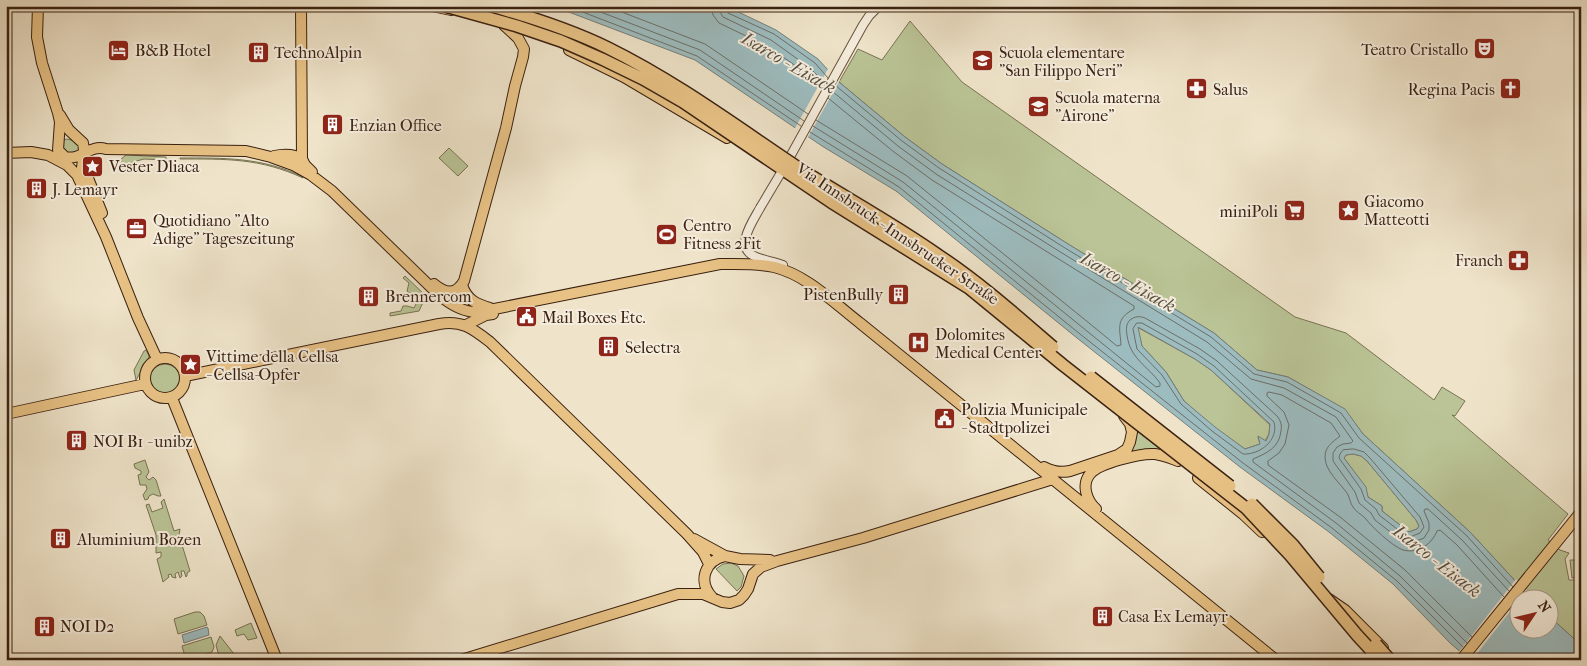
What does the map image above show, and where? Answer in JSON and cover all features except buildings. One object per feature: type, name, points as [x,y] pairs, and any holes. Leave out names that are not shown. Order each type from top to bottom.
[{"type":"highway","points":[[445,6],[517,26],[561,41],[602,58],[643,79],[683,102],[832,202],[969,288],[1063,365],[1246,508],[1290,555],[1357,635],[1388,658]]},
{"type":"highway","points":[[491,6],[521,14],[566,30],[608,48],[648,70],[688,93],[799,168],[938,254],[1250,502],[1293,545],[1388,658]]},
{"type":"main road","points":[[38,6],[38,37],[50,90],[58,112],[69,130],[83,143],[88,179],[103,215],[106,237]]},
{"type":"main road","points":[[301,6],[302,159],[319,181]]},
{"type":"main road","name":"Via Innsbruck - Innsbrucker Straße","points":[[432,6],[504,26],[565,48],[624,76],[725,136],[961,289],[1124,416],[1243,514],[1270,539],[1375,659]]},
{"type":"main road","points":[[413,269],[420,271],[436,286],[445,291],[455,291],[461,288],[506,128],[523,57],[524,49],[518,38],[504,26]]},
{"type":"main road","points":[[52,157],[50,145],[56,132],[58,112]]},
{"type":"main road","points":[[58,112],[60,127],[57,146],[60,153],[70,159],[85,158]]},
{"type":"main road","points":[[725,136],[750,140],[785,163],[821,187],[842,204],[851,219]]},
{"type":"main road","points":[[6,153],[31,152],[48,155],[58,162],[75,166],[95,148],[246,151],[271,157],[293,165],[332,191],[439,295],[465,311],[474,312],[492,309],[720,264],[758,264],[775,267],[804,279],[1276,660]]},
{"type":"main road","points":[[271,157],[279,155],[295,156],[302,159]]},
{"type":"main road","points":[[67,165],[77,176],[106,237],[138,318],[157,359]]},
{"type":"main road","points":[[462,285],[468,298],[479,305],[492,309]]},
{"type":"main road","points":[[429,326],[444,317],[446,308],[439,295]]},
{"type":"main road","points":[[466,325],[486,315],[504,311],[510,305]]},
{"type":"main road","points":[[480,319],[478,329],[481,335]]},
{"type":"main road","points":[[185,376],[448,322],[466,325],[481,335],[517,368],[687,534],[705,555],[709,564]]},
{"type":"main road","points":[[157,359],[172,359],[183,369],[185,376],[185,383],[182,389],[172,398],[163,399],[156,397],[149,392],[145,384],[145,372],[148,366],[157,359]]},
{"type":"main road","points":[[6,414],[145,384]]},
{"type":"main road","points":[[172,398],[277,660]]},
{"type":"main road","points":[[1025,457],[1048,469],[1062,472],[1081,468],[1118,455],[1127,449],[1132,432],[1130,424],[1124,416]]},
{"type":"main road","points":[[1109,524],[1088,500],[1086,483],[1089,475],[1105,465],[1134,456],[1155,454],[1178,461]]},
{"type":"main road","points":[[1025,457],[1034,472],[1030,485]]},
{"type":"main road","points":[[678,594],[695,593],[730,603],[739,600],[748,590],[751,579],[758,568],[970,506],[1053,479]]},
{"type":"main road","points":[[1461,660],[1581,512]]},
{"type":"main road","points":[[687,534],[724,556],[777,561]]},
{"type":"main road","points":[[461,660],[678,594],[699,582],[704,577],[709,564],[724,556]]},
{"type":"main road","points":[[740,559],[748,569],[751,579]]},
{"type":"main road","points":[[704,577],[705,587],[712,597]]},
{"type":"main road","points":[[1317,592],[1346,610],[1388,658]]},
{"type":"street","points":[[804,279],[796,270],[750,254],[745,244],[747,232],[856,38],[869,16],[879,6]]},
{"type":"green space","points":[[910,21],[962,82],[1295,317],[1346,333],[1434,400],[1442,387],[1465,401],[1455,416],[1452,415],[1568,514],[1548,540],[1560,550],[1569,553],[1565,559],[1569,580],[1581,580],[1581,645],[1560,626],[1560,588],[1522,588],[1470,532],[1363,434],[1344,409],[1288,377],[1257,370],[1214,333],[942,164],[905,137],[839,82],[858,49],[882,60]]},
{"type":"green space","points":[[63,140],[75,141],[81,148],[78,154],[66,154],[61,144]]},
{"type":"green space","points":[[449,148],[468,166],[458,176],[439,158]]},
{"type":"green space","points":[[126,155],[166,157],[166,160],[144,159],[122,165],[121,159]]},
{"type":"green space","points":[[180,158],[258,162],[288,170],[303,178],[287,171],[257,163]]},
{"type":"green space","points":[[405,276],[426,296],[419,311],[390,316],[390,313],[401,311],[403,306],[414,308],[419,298],[417,296],[414,297],[407,291],[409,283],[403,278]]},
{"type":"green space","points":[[1137,327],[1211,370],[1270,425],[1269,434],[1265,441],[1258,437],[1260,444],[1245,449],[1215,428],[1184,401],[1166,372],[1142,346]]},
{"type":"green space","points":[[146,350],[149,356],[148,360],[136,380],[134,370]]},
{"type":"green space","points":[[165,364],[171,365],[179,373],[179,385],[171,393],[165,394],[159,393],[151,385],[150,379],[151,373],[159,365]]},
{"type":"green space","points":[[1135,429],[1167,454],[1128,455],[1135,443]]},
{"type":"green space","points":[[1346,455],[1361,456],[1367,461],[1416,520],[1419,526],[1417,529],[1409,532],[1382,511],[1382,506],[1368,497],[1365,487],[1344,458]]},
{"type":"green space","points":[[145,460],[149,472],[146,477],[149,480],[153,477],[156,480],[161,496],[153,494],[145,500],[143,495],[147,489],[146,485],[140,485],[138,475],[141,474],[141,471],[135,468],[134,464]]},
{"type":"green space","points":[[164,499],[174,531],[180,529],[179,535],[190,571],[186,577],[184,571],[181,571],[182,576],[180,578],[178,572],[175,574],[176,578],[172,577],[171,574],[168,575],[169,577],[163,582],[157,559],[161,557],[161,552],[156,553],[156,535],[146,505],[149,504],[152,512],[163,508],[161,502]]},
{"type":"green space","points":[[1570,560],[1581,560],[1581,577],[1572,578]]},
{"type":"green space","points":[[731,563],[738,566],[744,576],[741,587],[737,591],[716,569],[723,564]]},
{"type":"green space","points":[[200,612],[204,616],[207,625],[178,634],[174,619]]},
{"type":"green space","points":[[251,623],[257,638],[248,640],[244,634],[237,636],[235,630]]},
{"type":"green space","points":[[220,636],[236,659],[220,660],[216,645]]},
{"type":"green space","points":[[211,637],[214,647],[212,652],[186,660],[182,646]]},
{"type":"water","name":"Isarco - Eisack","points":[[553,6],[726,6],[776,30],[818,59],[839,82],[905,137],[942,164],[1214,333],[1257,370],[1288,377],[1345,409],[1363,434],[1470,532],[1522,588],[1510,588],[1510,638],[1560,638],[1560,626],[1581,645],[1581,660],[1470,660],[1450,643],[1393,584],[1329,532],[1240,467],[896,191],[822,146],[695,60]],"holes":[[[1138,327],[1211,370],[1270,424],[1266,441],[1258,436],[1260,444],[1245,449],[1184,401],[1166,372],[1142,346]],[[1353,454],[1361,456],[1416,520],[1419,526],[1417,529],[1409,532],[1382,511],[1382,506],[1368,497],[1366,487],[1344,458],[1346,455]]]},
{"type":"water","points":[[207,627],[209,635],[184,643],[182,635]]},
{"type":"pier","points":[[829,67],[840,80],[807,139],[794,130]]},
{"type":"pier","points":[[1516,579],[1524,588],[1510,588],[1510,611],[1472,660],[1466,660],[1458,653]]},
{"type":"place","name":"Teatro Cristallo","points":[[1484,49]]},
{"type":"place","name":"B&B Hotel","points":[[119,50]]},
{"type":"place","name":"TechnoAlpin","points":[[258,52]]},
{"type":"place","name":"Scuola elementare \"San Filippo Neri\"","points":[[983,61]]},
{"type":"place","name":"Salus","points":[[1197,89]]},
{"type":"place","name":"Regina Pacis","points":[[1511,89]]},
{"type":"place","name":"Scuola materna \"Airone\"","points":[[1039,106]]},
{"type":"place","name":"Enzian Office","points":[[333,125]]},
{"type":"place","name":"Vester Dliaca","points":[[93,166]]},
{"type":"place","name":"J. Lemayr","points":[[36,189]]},
{"type":"place","name":"Giacomo Matteotti","points":[[1348,210]]},
{"type":"place","name":"miniPoli","points":[[1294,211]]},
{"type":"place","name":"Quotidiano \"Alto Adige\" Tageszeitung","points":[[137,229]]},
{"type":"place","name":"Centro Fitness 2Fit","points":[[667,234]]},
{"type":"place","name":"Franch","points":[[1519,260]]},
{"type":"place","name":"PistenBully","points":[[899,294]]},
{"type":"place","name":"Brennercom","points":[[369,296]]},
{"type":"place","name":"Mail Boxes Etc.","points":[[526,317]]},
{"type":"place","name":"Dolomites Medical Center","points":[[919,343]]},
{"type":"place","name":"Selectra","points":[[609,347]]},
{"type":"place","name":"Vittime della Cellsa - Cellsa-Opfer","points":[[190,365]]},
{"type":"place","name":"Polizia Municipale - Stadtpolizei","points":[[945,418]]},
{"type":"place","name":"NOI B1 - unibz","points":[[77,441]]},
{"type":"place","name":"Aluminium Bozen","points":[[61,539]]},
{"type":"place","name":"Casa Ex Lemayr","points":[[1102,616]]},
{"type":"place","name":"NOI D2","points":[[44,626]]}]
